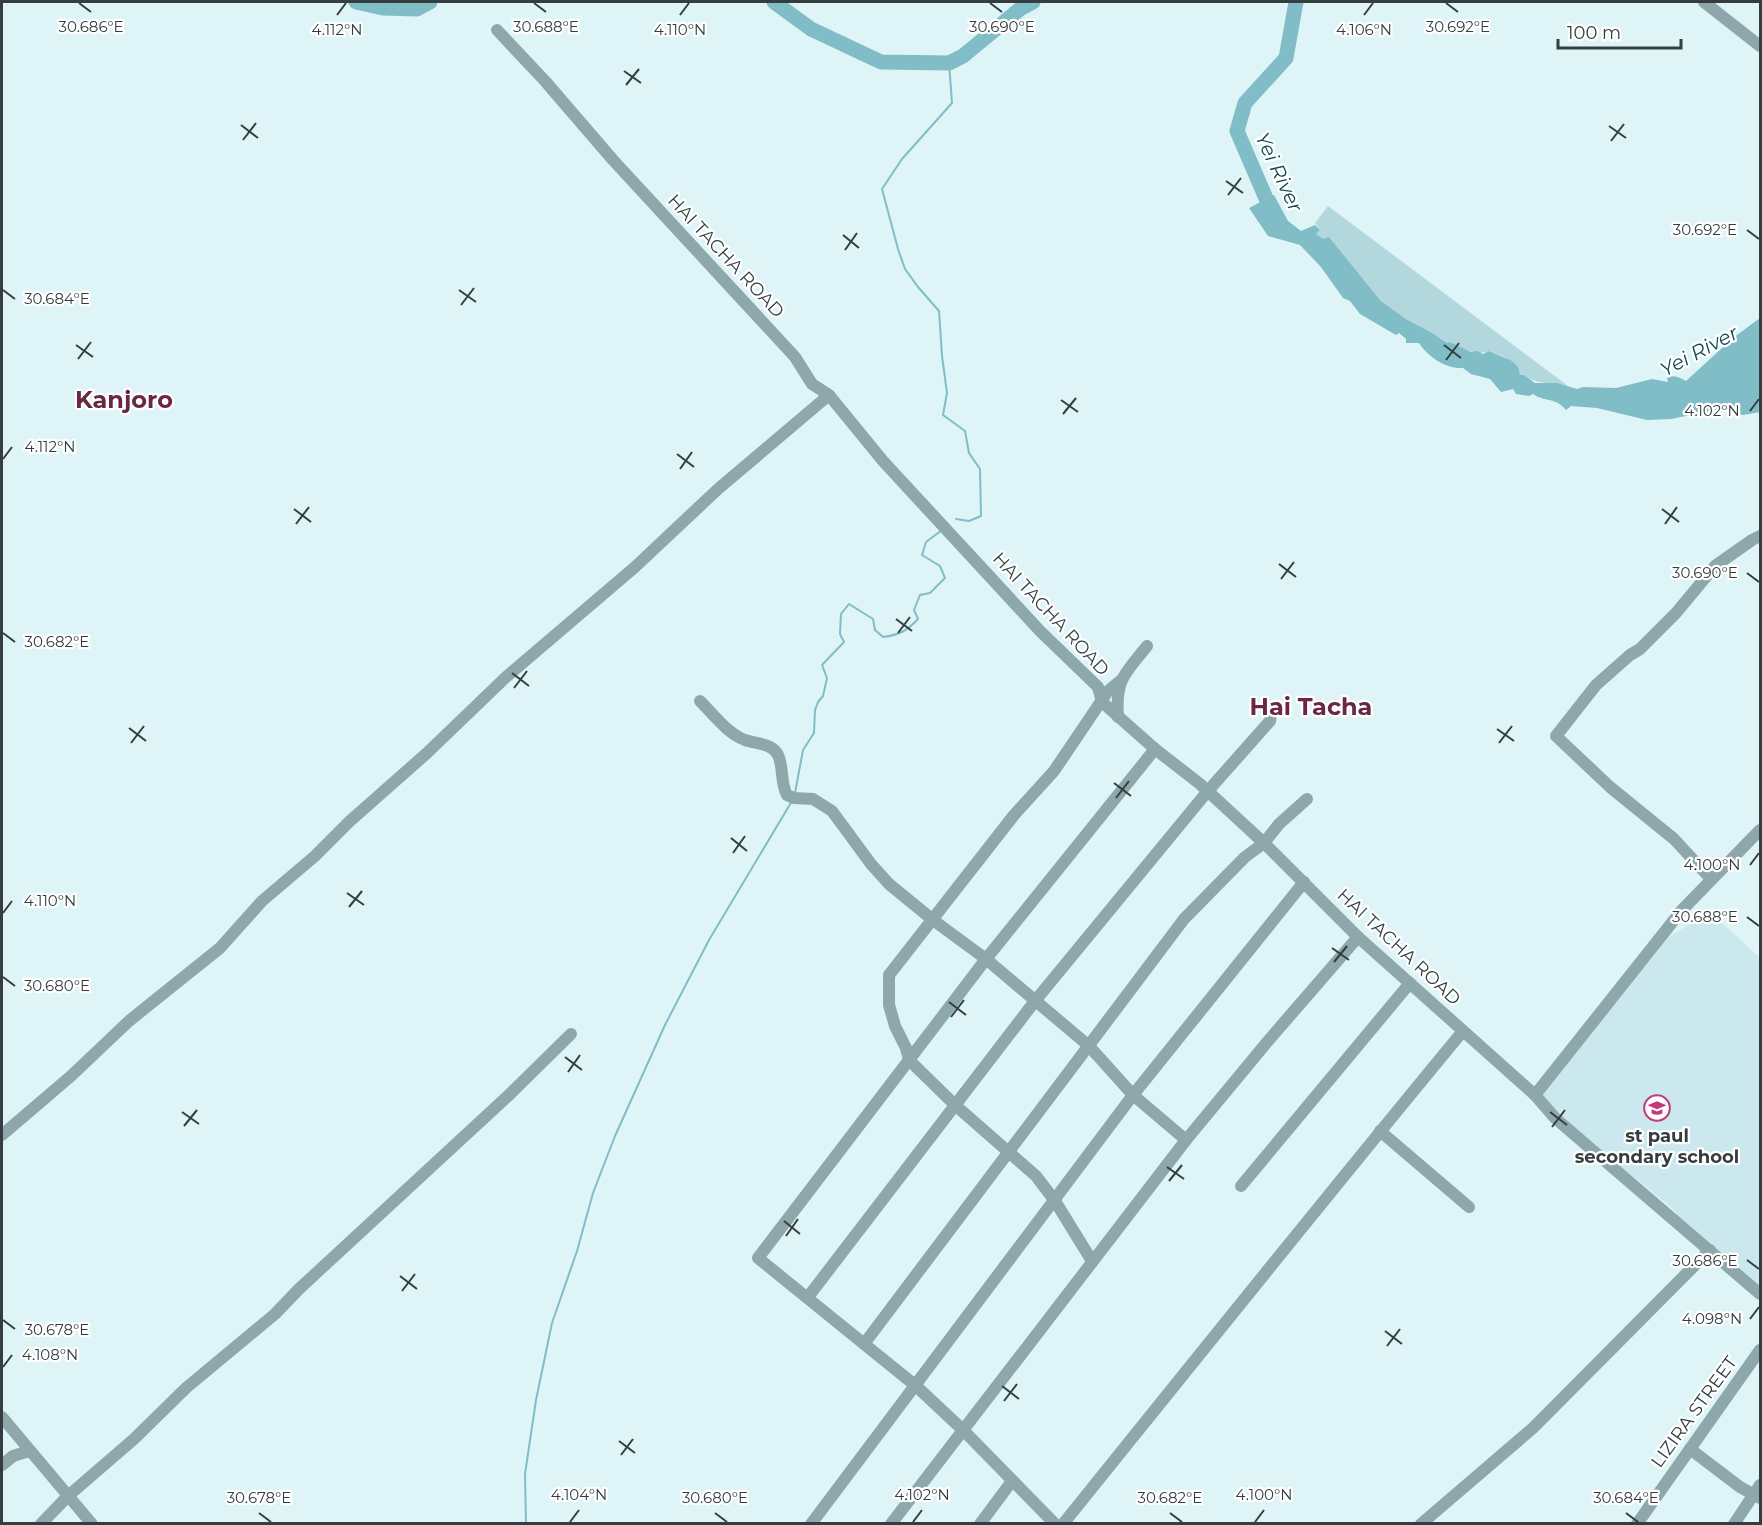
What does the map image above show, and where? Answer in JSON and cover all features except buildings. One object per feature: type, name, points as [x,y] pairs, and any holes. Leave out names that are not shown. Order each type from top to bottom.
[{"type":"street","points":[[1704,2],[1761,46]]},
{"type":"street","name":"HAI TACHA ROAD","points":[[497,30],[545,81],[620,168],[795,357],[812,384],[829,394],[883,461],[1040,631],[1098,687],[1102,702],[1155,749],[1200,784],[1264,843],[1358,937],[1535,1095],[1555,1118],[1761,1294]]},
{"type":"street","points":[[2,1135],[71,1076],[129,1021],[220,948],[262,901],[315,856],[505,678],[635,567],[718,489],[829,394]]},
{"type":"street","points":[[1711,879],[1674,839],[1610,787],[1556,736],[1596,685],[1640,649],[1676,613],[1715,566],[1761,536]]},
{"type":"street","points":[[1092,1261],[1055,1201],[1036,1176],[955,1105],[909,1060],[889,1005],[889,975],[1014,815],[1054,771],[1108,691],[1120,681],[1147,646]]},
{"type":"street","points":[[1118,717],[1120,681]]},
{"type":"street","points":[[700,701],[720,722],[742,739],[769,746],[774,750],[778,755],[787,795],[794,798],[813,799],[831,811],[889,884],[986,959],[1089,1046],[1133,1095],[1186,1140]]},
{"type":"street","points":[[808,1298],[1035,1001],[1207,792],[1270,721],[1272,708]]},
{"type":"street","points":[[1055,1524],[963,1430],[916,1386],[758,1258],[986,959],[1155,749]]},
{"type":"street","points":[[864,1344],[1184,919],[1245,857],[1264,843],[1279,824],[1307,800]]},
{"type":"street","points":[[1535,1095],[1682,910],[1761,830]]},
{"type":"street","points":[[810,1524],[1133,1095],[1304,882]]},
{"type":"street","points":[[891,1524],[1186,1140],[1358,937]]},
{"type":"street","points":[[1241,1186],[1410,983]]},
{"type":"street","points":[[1063,1524],[1463,1031]]},
{"type":"street","points":[[41,1524],[68,1496],[186,1388],[275,1314],[298,1289],[509,1095],[571,1034]]},
{"type":"street","points":[[1380,1131],[1469,1207]]},
{"type":"street","points":[[1421,1524],[1533,1428],[1710,1250]]},
{"type":"street","name":"LIZIRA STREET","points":[[1637,1524],[1761,1350]]},
{"type":"street","points":[[2,1417],[92,1524]]},
{"type":"street","points":[[1690,1449],[1740,1487],[1758,1492],[1734,1524]]},
{"type":"street","points":[[2,1465],[13,1456],[29,1451]]},
{"type":"street","points":[[980,1524],[1012,1481]]},
{"type":"shaded area","points":[[1274,195],[1288,221],[1301,231],[1315,225],[1320,230],[1316,234],[1323,239],[1329,237],[1381,301],[1447,343],[1450,342],[1471,352],[1477,351],[1483,354],[1489,351],[1512,361],[1518,367],[1520,375],[1524,375],[1535,383],[1557,383],[1577,389],[1583,387],[1616,388],[1652,379],[1668,382],[1667,378],[1672,376],[1686,381],[1733,338],[1760,318],[1760,412],[1743,415],[1720,409],[1671,419],[1647,420],[1597,408],[1571,406],[1566,410],[1554,401],[1533,394],[1529,396],[1516,394],[1513,389],[1501,392],[1490,379],[1471,374],[1463,368],[1444,364],[1427,353],[1419,343],[1406,343],[1406,339],[1399,333],[1396,335],[1360,314],[1350,301],[1343,298],[1321,267],[1300,245],[1268,236],[1249,208]]},
{"type":"shaded area","points":[[1328,206],[1568,386],[1540,382],[1520,375],[1511,363],[1495,353],[1474,352],[1450,342],[1447,343],[1381,301],[1329,237],[1323,240],[1316,234],[1320,230],[1315,223]]},
{"type":"shaded area","name":"st paul secondary school","points":[[1710,912],[1760,958],[1760,1293],[1674,1217],[1677,1213],[1670,1206],[1567,1123],[1538,1094],[1670,936]]},
{"type":"waterway","name":"Yei River","points":[[356,2],[383,8],[417,9],[430,2]]},
{"type":"waterway","name":"Yei River","points":[[774,2],[811,29],[881,62],[949,63],[963,56],[1020,9],[1033,2]]},
{"type":"waterway","name":"Yei River","points":[[1274,217],[1237,131],[1245,103],[1286,58],[1296,2]]},
{"type":"waterway","points":[[949,63],[952,103],[902,159],[882,189],[905,269],[939,311],[947,393],[943,415],[965,431],[969,453],[980,469],[981,516],[969,521],[956,519]]},
{"type":"waterway","points":[[795,793],[803,750],[814,733],[815,710],[823,696],[827,678],[822,665],[844,642],[840,634],[841,614],[849,604],[873,619],[875,630],[883,637],[898,634],[910,627],[918,619],[914,610],[920,595],[930,593],[945,578],[940,566],[922,555],[926,542],[942,530]]},
{"type":"waterway","points":[[526,1524],[525,1474],[536,1400],[552,1323],[577,1251],[593,1193],[615,1136],[665,1025],[709,940],[792,801]]},
{"type":"place","name":"st paul secondary school","points":[[1657,1108]]},
{"type":"district","name":"Kanjoro","points":[[124,399]]},
{"type":"district","name":"Hai Tacha","points":[[1311,706]]}]
